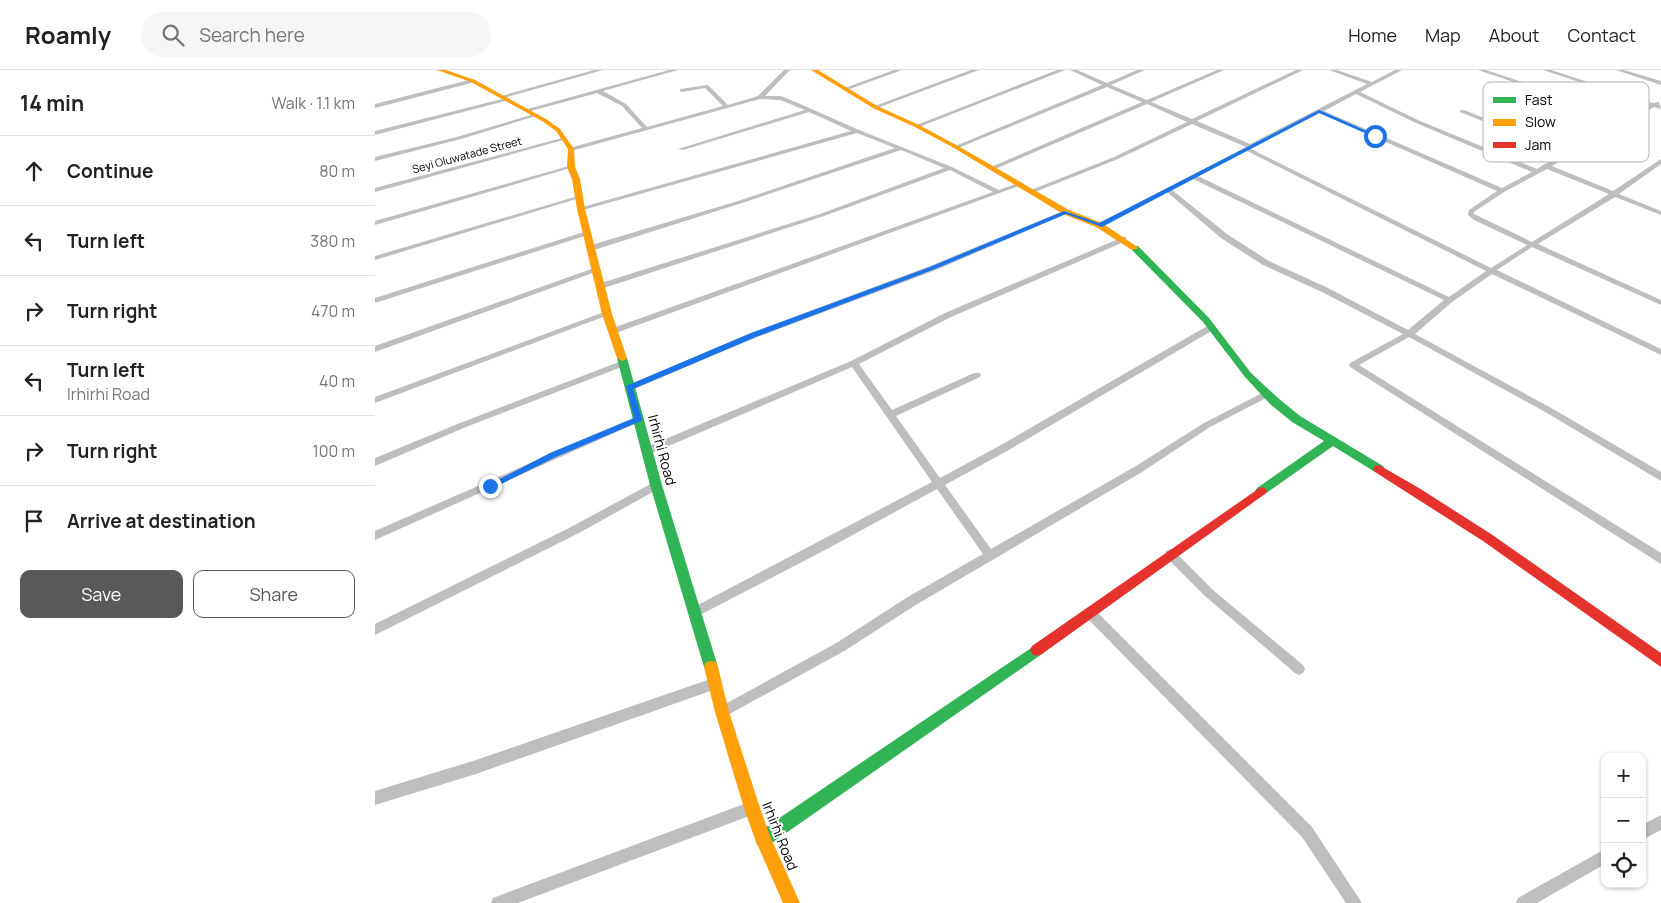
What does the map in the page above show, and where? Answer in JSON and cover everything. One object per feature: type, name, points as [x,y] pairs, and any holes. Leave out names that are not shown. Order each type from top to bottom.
[{"type":"street","points":[[441,70],[473,81],[531,113],[558,130],[567,144]]},
{"type":"street","points":[[375,133],[600,70]]},
{"type":"street","points":[[375,159],[481,132],[598,91],[675,70]]},
{"type":"street","points":[[760,97],[787,70]]},
{"type":"street","points":[[816,70],[875,107],[917,126],[956,147],[1066,212],[1099,225],[1123,238],[1176,287],[1212,327],[1248,375],[1296,419],[1420,493],[1509,553],[1661,661]]},
{"type":"street","points":[[845,89],[899,70]]},
{"type":"street","points":[[875,107],[976,70]]},
{"type":"street","points":[[917,126],[1062,70]]},
{"type":"street","points":[[1073,70],[1193,121],[1492,271],[1661,352]]},
{"type":"street","points":[[956,147],[1142,70]]},
{"type":"street","points":[[993,168],[1221,70]]},
{"type":"street","points":[[1033,191],[1116,158],[1300,70]]},
{"type":"street","points":[[1331,70],[1372,84]]},
{"type":"street","points":[[1099,225],[1399,70]]},
{"type":"street","points":[[1481,70],[1517,82]]},
{"type":"street","points":[[1546,70],[1583,82]]},
{"type":"street","points":[[1619,70],[1661,83]]},
{"type":"street","points":[[375,106],[473,81]]},
{"type":"street","points":[[682,90],[706,86],[727,107]]},
{"type":"street","points":[[598,91],[624,106],[646,129]]},
{"type":"street","points":[[1356,92],[1418,122],[1483,149]]},
{"type":"street","points":[[760,97],[781,98],[899,149],[950,168],[999,192]]},
{"type":"street","name":"Seyi Oluwatade Street","points":[[375,190],[567,144],[646,129],[760,97]]},
{"type":"street","points":[[1649,108],[1661,100]]},
{"type":"street","points":[[1649,103],[1661,107]]},
{"type":"street","points":[[681,149],[810,110]]},
{"type":"street","points":[[1319,111],[1502,191]]},
{"type":"street","points":[[1462,111],[1483,119]]},
{"type":"street","points":[[375,258],[857,131]]},
{"type":"street","name":"Irhirhi Road","points":[[567,144],[607,314],[624,363],[629,388],[656,485],[696,612],[716,682],[722,712],[763,839],[792,903]]},
{"type":"street","points":[[591,248],[740,202],[899,149]]},
{"type":"street","points":[[1661,161],[1449,300],[1409,334],[1353,366],[1661,559]]},
{"type":"street","points":[[1514,162],[1535,171]]},
{"type":"street","points":[[1553,162],[1535,171],[1471,211],[1471,215],[1475,219],[1531,246],[1661,303]]},
{"type":"street","points":[[1545,166],[1661,213]]},
{"type":"street","points":[[375,223],[571,167]]},
{"type":"street","points":[[601,286],[822,215],[950,168]]},
{"type":"street","points":[[1194,177],[1449,300]]},
{"type":"street","points":[[613,331],[1021,184]]},
{"type":"street","points":[[1168,190],[1224,236],[1266,263],[1325,290],[1409,334],[1549,411],[1661,477]]},
{"type":"street","points":[[629,388],[754,335],[933,268],[1066,212]]},
{"type":"street","points":[[375,301],[587,234]]},
{"type":"street","points":[[647,451],[854,363],[948,315],[1123,238]]},
{"type":"street","points":[[375,349],[597,270]]},
{"type":"street","points":[[375,400],[607,314]]},
{"type":"street","points":[[696,612],[1004,448],[1212,327]]},
{"type":"street","points":[[375,462],[463,425],[624,363]]},
{"type":"street","points":[[854,363],[940,482],[990,556]]},
{"type":"street","points":[[892,414],[977,375]]},
{"type":"street","points":[[722,712],[842,646],[910,602],[1139,469],[1207,425],[1267,394]]},
{"type":"street","points":[[375,536],[638,419]]},
{"type":"street","points":[[763,839],[1090,613],[1170,554],[1332,442]]},
{"type":"street","points":[[375,630],[575,530],[656,485]]},
{"type":"street","points":[[1170,554],[1209,593],[1299,669]]},
{"type":"street","points":[[1090,613],[1307,832],[1355,903]]},
{"type":"street","points":[[375,798],[476,767],[716,682]]},
{"type":"street","points":[[498,903],[752,808]]},
{"type":"street","points":[[1646,831],[1661,822]]},
{"type":"street","points":[[1523,903],[1601,858]]},
{"type":"traffic: fast","points":[[1135,248],[1206,320],[1248,375],[1274,401],[1296,419],[1379,469]]},
{"type":"traffic: fast","points":[[622,358],[656,485],[711,667]]},
{"type":"traffic: fast","points":[[1261,491],[1332,441]]},
{"type":"traffic: fast","points":[[763,839],[1037,650]]},
{"type":"traffic: slow","points":[[440,70],[473,81],[544,120],[558,130],[571,149],[571,167],[576,179],[581,209],[607,314],[622,358]]},
{"type":"traffic: slow","points":[[814,70],[875,107],[917,126],[956,147],[1066,212],[1099,225],[1135,248]]},
{"type":"traffic: slow","points":[[711,667],[722,712],[752,808],[763,839],[792,903]]},
{"type":"traffic: jam","points":[[1379,469],[1487,537],[1661,661]]},
{"type":"traffic: jam","points":[[1037,650],[1261,491]]},
{"type":"route","points":[[490,486],[553,455],[638,419],[629,388],[754,335],[933,268],[1066,212],[1099,225],[1319,111],[1375,136]]}]
